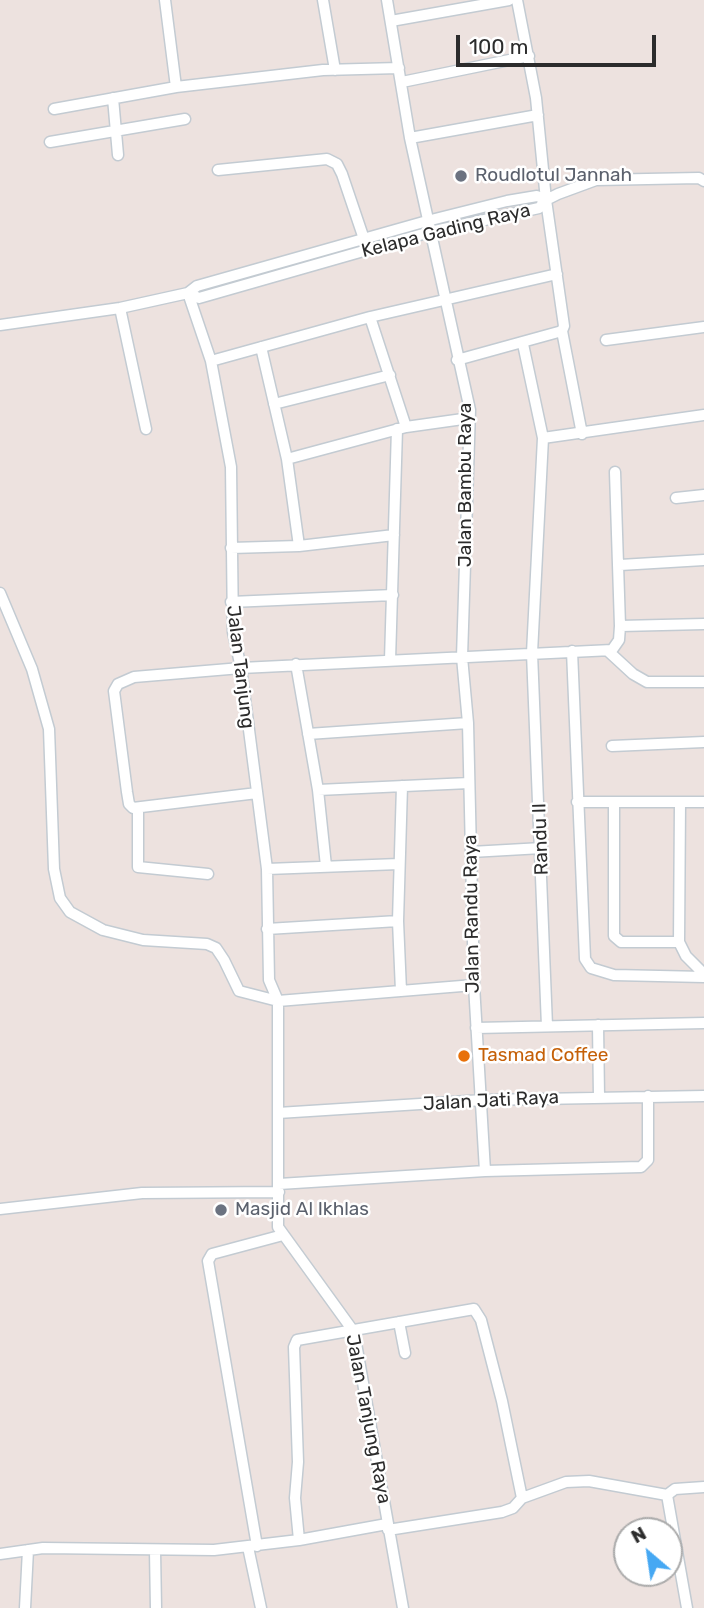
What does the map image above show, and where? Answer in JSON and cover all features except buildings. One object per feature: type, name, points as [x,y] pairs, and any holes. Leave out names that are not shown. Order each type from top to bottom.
[{"type":"street","points":[[165,0],[176,87]]},
{"type":"street","points":[[323,0],[335,70]]},
{"type":"street","name":"Jalan Bambu Raya","points":[[387,0],[410,138],[470,418],[462,657]]},
{"type":"street","points":[[391,22],[509,0]]},
{"type":"street","points":[[517,0],[538,115],[562,331],[582,434]]},
{"type":"street","points":[[401,82],[529,56]]},
{"type":"street","points":[[54,109],[176,87],[335,70],[399,68]]},
{"type":"street","points":[[113,98],[118,155]]},
{"type":"street","points":[[410,138],[538,115]]},
{"type":"street","points":[[50,142],[116,128],[185,119]]},
{"type":"street","points":[[218,170],[327,159],[337,164],[342,174],[364,239]]},
{"type":"street","name":"Kelapa Gading Raya","points":[[428,227],[198,298],[188,293],[197,286],[364,239],[428,227],[539,208],[546,200],[596,180],[699,178],[704,181]]},
{"type":"street","points":[[211,361],[370,317],[557,274]]},
{"type":"street","points":[[0,325],[120,308],[188,293]]},
{"type":"street","name":"Jalan Tanjung","points":[[188,293],[211,361],[231,467],[233,632],[241,668],[267,869],[269,979],[278,1001]]},
{"type":"street","points":[[120,308],[146,429]]},
{"type":"street","points":[[370,317],[390,375],[401,428],[390,660]]},
{"type":"street","points":[[606,340],[704,327]]},
{"type":"street","points":[[457,360],[523,344],[562,331]]},
{"type":"street","name":"Randu II","points":[[523,344],[543,438],[532,653],[542,848],[547,1026]]},
{"type":"street","points":[[261,347],[288,459],[299,546]]},
{"type":"street","points":[[274,404],[390,375]]},
{"type":"street","points":[[543,438],[704,415]]},
{"type":"street","points":[[288,459],[401,428],[470,418]]},
{"type":"street","points":[[257,793],[138,809],[129,804],[114,691],[118,684],[134,677],[296,664],[572,650],[608,651],[617,646],[620,626],[615,472]]},
{"type":"street","points":[[676,498],[704,495]]},
{"type":"street","points":[[231,548],[299,546],[394,535]]},
{"type":"street","points":[[620,565],[704,560]]},
{"type":"street","points":[[0,593],[32,669],[49,729],[54,869],[60,898],[70,912],[103,930],[143,940],[207,944],[216,948],[225,960],[239,991],[278,1001],[474,985]]},
{"type":"street","points":[[231,602],[393,595]]},
{"type":"street","points":[[620,626],[704,624]]},
{"type":"street","points":[[572,650],[582,947],[591,968],[616,975],[704,976]]},
{"type":"street","points":[[608,651],[633,674],[647,682],[704,682]]},
{"type":"street","name":"Jalan Randu Raya","points":[[462,657],[468,723],[475,1028],[483,1100],[485,1171]]},
{"type":"street","points":[[296,664],[318,790],[326,866]]},
{"type":"street","points":[[308,734],[468,723]]},
{"type":"street","points":[[612,746],[704,742]]},
{"type":"street","points":[[318,790],[469,783]]},
{"type":"street","points":[[401,991],[398,921],[402,786]]},
{"type":"street","points":[[577,802],[704,802]]},
{"type":"street","points":[[614,802],[614,936],[621,942],[679,942]]},
{"type":"street","points":[[680,803],[679,942],[686,956],[704,976]]},
{"type":"street","points":[[138,809],[138,867],[208,874]]},
{"type":"street","points":[[471,852],[542,848]]},
{"type":"street","points":[[267,869],[399,863]]},
{"type":"street","points":[[267,929],[398,921]]},
{"type":"street","name":"Jalan Tanjung Raya","points":[[278,1001],[278,1227],[354,1332],[403,1608]]},
{"type":"street","points":[[475,1028],[704,1023]]},
{"type":"street","points":[[598,1025],[599,1097]]},
{"type":"street","points":[[0,1209],[142,1193],[279,1188],[485,1171],[641,1167],[648,1160],[648,1096]]},
{"type":"street","name":"Jalan Jati Raya","points":[[278,1113],[483,1100],[704,1096]]},
{"type":"street","points":[[261,1608],[208,1261],[212,1254],[283,1235]]},
{"type":"street","points":[[299,1540],[295,1498],[298,1462],[294,1346],[300,1337],[354,1332],[469,1310],[478,1314],[502,1401],[522,1498]]},
{"type":"street","points":[[399,1322],[405,1353]]},
{"type":"street","points":[[0,1554],[28,1550],[155,1551],[253,1546],[502,1512],[513,1508],[522,1498],[566,1482],[589,1480],[667,1495],[675,1489],[704,1487]]},
{"type":"street","points":[[667,1495],[687,1608]]},
{"type":"street","points":[[25,1608],[28,1550]]},
{"type":"street","points":[[155,1551],[156,1608]]},
{"type":"place","name":"Roudlotul Jannah","points":[[461,176]]},
{"type":"place","name":"Tasmad Coffee","points":[[464,1056]]},
{"type":"place","name":"Masjid Al Ikhlas","points":[[221,1210]]}]
